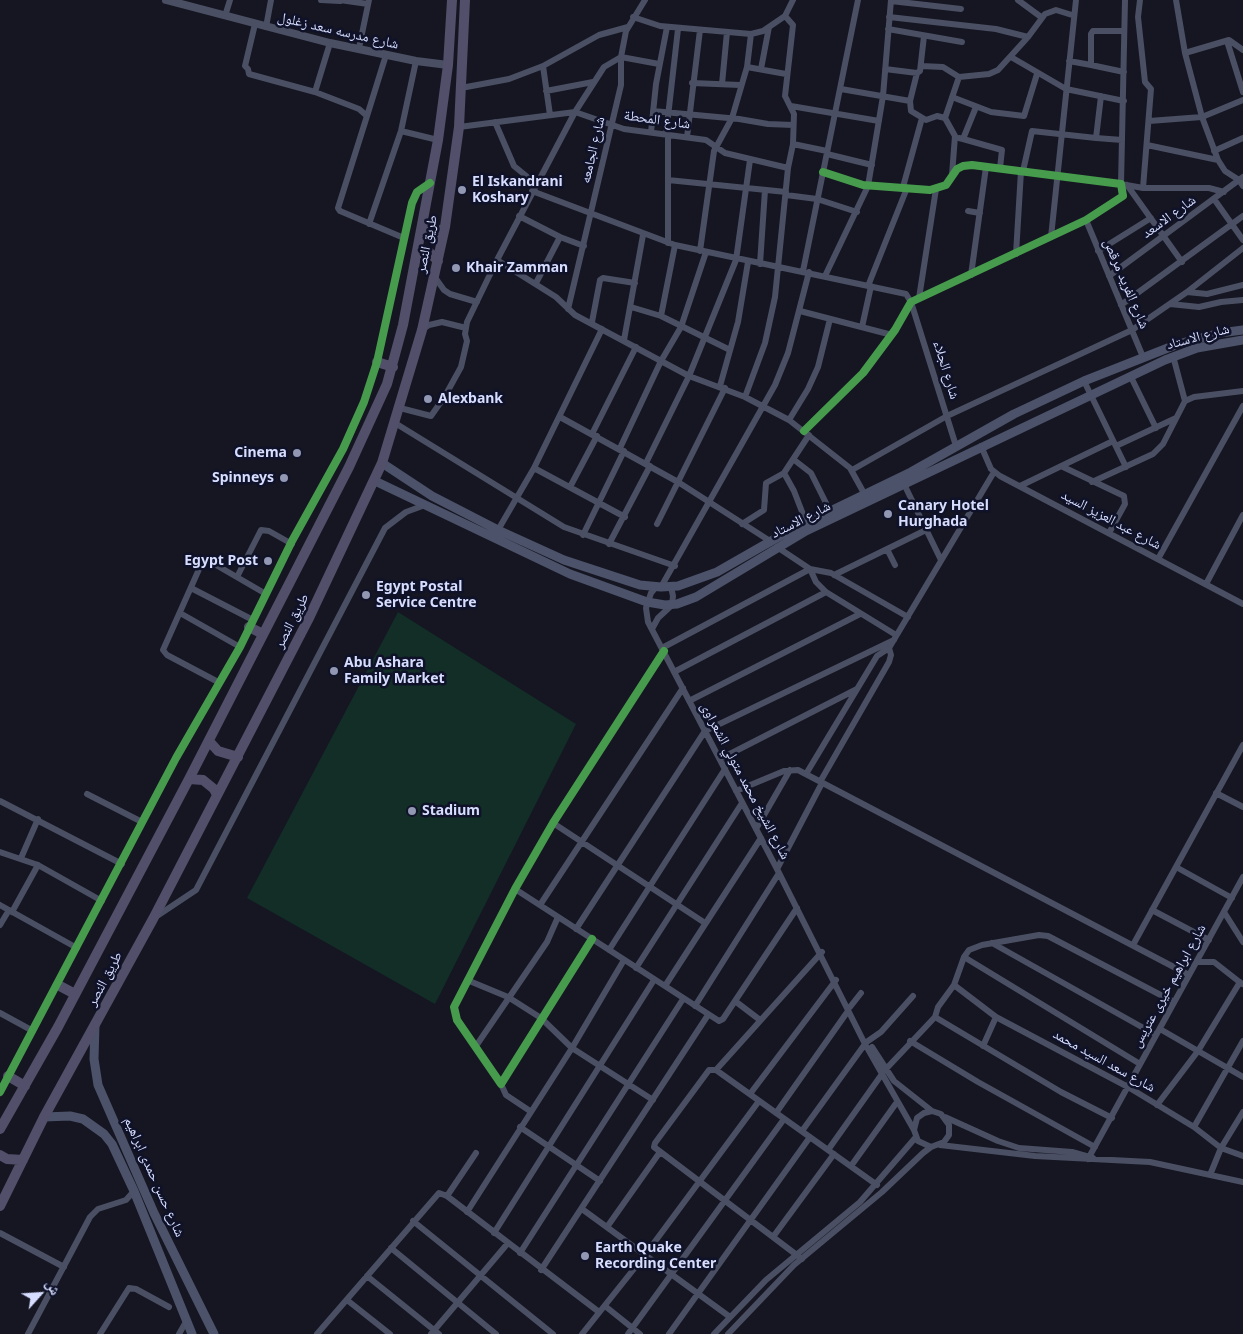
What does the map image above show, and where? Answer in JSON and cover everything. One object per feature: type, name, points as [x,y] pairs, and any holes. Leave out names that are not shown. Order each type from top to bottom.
[{"type":"main road","name":"طريق النصر","points":[[0,1129],[75,994],[209,741],[349,467],[393,367],[417,254],[438,140],[448,65],[452,0]]},
{"type":"main road","name":"طريق النصر","points":[[0,1206],[44,1117],[96,1026],[238,757],[308,620],[382,463],[422,330],[445,227],[459,127],[466,0]]},
{"type":"main road","points":[[423,223],[431,232],[439,232],[445,227]]},
{"type":"main road","points":[[417,254],[429,252],[438,261]]},
{"type":"main road","name":"شارع الاستاد","points":[[375,481],[552,567],[647,602],[672,605],[696,597],[806,522],[864,495],[1014,414],[1084,381],[1143,357],[1199,338],[1243,330]]},
{"type":"main road","name":"شارع الاستاد","points":[[382,463],[432,496],[498,530],[594,571],[658,587],[685,585],[904,484],[1173,356],[1221,342],[1243,340]]},
{"type":"main road","points":[[377,362],[393,367]]},
{"type":"main road","points":[[251,624],[263,634]]},
{"type":"main road","points":[[209,741],[224,754],[238,757]]},
{"type":"main road","points":[[189,779],[203,780],[214,789],[217,795]]},
{"type":"main road","points":[[58,985],[75,994]]},
{"type":"main road","name":"شارع حسن حمدى ابراهيم","points":[[96,1026],[94,1059],[98,1085],[149,1215],[192,1334]]},
{"type":"main road","points":[[8,1076],[25,1086]]},
{"type":"main road","name":"شارع حسن حمدى ابراهيم","points":[[44,1117],[70,1116],[94,1126],[112,1144],[134,1191],[204,1313],[214,1334]]},
{"type":"main road","points":[[0,1155],[7,1159],[23,1160]]},
{"type":"main road","points":[[187,1320],[191,1313],[199,1311],[204,1313]]},
{"type":"street","points":[[225,16],[230,0]]},
{"type":"street","points":[[266,27],[270,0]]},
{"type":"street","points":[[320,0],[368,2],[359,48]]},
{"type":"street","name":"شارع الجامعه","points":[[568,309],[623,77],[621,57],[628,27],[645,0]]},
{"type":"street","points":[[633,17],[678,29],[751,34],[769,27],[786,16],[793,0]]},
{"type":"street","points":[[647,602],[674,566],[708,502],[764,407],[785,361],[800,311],[817,199],[836,115],[858,0]]},
{"type":"street","points":[[825,276],[868,186],[883,96],[891,0],[961,9]]},
{"type":"street","points":[[1018,0],[1041,17]]},
{"type":"street","points":[[1051,237],[1072,15],[1076,0]]},
{"type":"street","points":[[742,524],[764,510],[766,483],[784,473],[806,433],[863,373],[892,335],[911,302],[1086,220],[1123,196],[1122,140],[1125,0]]},
{"type":"street","points":[[1140,0],[1138,17],[1145,82],[1150,89],[1143,188]]},
{"type":"street","points":[[1176,0],[1185,53],[1202,117],[1214,151],[1225,171],[1242,181]]},
{"type":"street","name":"شارع مدرسه سعد زغلول","points":[[170,1],[330,44],[359,48],[416,61],[448,65]]},
{"type":"street","points":[[921,66],[943,67],[958,77],[994,73],[1011,58],[1041,17],[1056,10],[1072,15]]},
{"type":"street","points":[[746,397],[765,343],[779,267],[788,168],[794,144],[794,114],[785,96],[793,25],[786,16]]},
{"type":"street","points":[[889,17],[996,29],[1028,37]]},
{"type":"street","points":[[255,24],[245,66],[248,69],[248,74],[315,92],[353,106],[368,116]]},
{"type":"street","points":[[461,88],[509,80],[543,66],[599,35],[618,28],[628,27]]},
{"type":"street","points":[[651,132],[658,64],[667,27]]},
{"type":"street","points":[[761,69],[769,27]]},
{"type":"street","points":[[668,243],[667,135],[678,29]]},
{"type":"street","points":[[687,137],[700,30]]},
{"type":"street","points":[[888,30],[962,42]]},
{"type":"street","points":[[1091,65],[1092,32],[1124,31]]},
{"type":"street","points":[[722,84],[727,32]]},
{"type":"street","points":[[583,535],[661,361],[681,327],[703,252],[716,146],[732,118],[740,85],[747,67],[751,34]]},
{"type":"street","points":[[924,36],[921,66],[920,71],[917,73],[910,101],[910,110],[922,118],[945,118]]},
{"type":"street","points":[[1185,53],[1227,40],[1232,41],[1243,50]]},
{"type":"street","points":[[1227,40],[1243,92]]},
{"type":"street","points":[[315,92],[330,44]]},
{"type":"street","points":[[386,55],[338,208],[340,211],[404,238]]},
{"type":"street","points":[[400,408],[431,416],[461,367],[467,342],[466,328],[477,302],[532,191],[593,82],[610,62],[621,57],[658,64]]},
{"type":"street","points":[[1011,58],[1066,89],[1124,101]]},
{"type":"street","points":[[369,224],[402,131],[416,61]]},
{"type":"street","points":[[1069,61],[1124,72]]},
{"type":"street","points":[[543,66],[550,114]]},
{"type":"street","points":[[747,67],[786,74]]},
{"type":"street","points":[[885,69],[917,73]]},
{"type":"street","points":[[952,97],[992,112],[1025,116],[1037,74]]},
{"type":"street","points":[[952,176],[955,136],[945,118],[958,77]]},
{"type":"street","points":[[546,91],[593,82]]},
{"type":"street","points":[[692,84],[740,85]]},
{"type":"street","points":[[841,89],[910,101]]},
{"type":"street","points":[[1096,138],[1101,96]]},
{"type":"street","points":[[1149,121],[1202,117],[1243,100]]},
{"type":"street","points":[[791,106],[879,121]]},
{"type":"street","points":[[963,139],[976,107]]},
{"type":"street","points":[[653,111],[793,125]]},
{"type":"street","name":"شارع المحطة","points":[[459,127],[575,112],[611,126],[706,140],[722,152],[788,168]]},
{"type":"street","points":[[862,327],[869,286],[905,188],[922,118]]},
{"type":"street","points":[[495,122],[514,166],[536,184]]},
{"type":"street","points":[[402,131],[438,140]]},
{"type":"street","points":[[1016,254],[1022,171],[1031,132],[1122,140]]},
{"type":"street","points":[[955,136],[1002,150],[1000,168]]},
{"type":"street","points":[[1214,151],[1243,138]]},
{"type":"street","points":[[794,144],[872,165]]},
{"type":"street","points":[[1147,145],[1218,160]]},
{"type":"street","points":[[609,544],[625,517],[689,376],[736,260],[744,189],[750,160]]},
{"type":"street","points":[[823,172],[868,186],[936,189],[946,185],[952,176],[963,166],[986,167],[1143,188],[1208,188],[1224,192]]},
{"type":"street","points":[[971,275],[986,167]]},
{"type":"street","points":[[668,180],[764,190],[817,199],[857,212]]},
{"type":"street","name":"شارع الاسعد","points":[[1109,276],[1214,199],[1242,181]]},
{"type":"street","points":[[0,1092],[122,864],[142,822],[240,647],[343,449],[364,402],[377,362],[412,203],[417,192],[430,183]]},
{"type":"street","points":[[1124,185],[1182,262]]},
{"type":"street","points":[[919,298],[936,189]]},
{"type":"street","points":[[760,264],[764,190]]},
{"type":"street","points":[[532,191],[668,243],[736,260],[902,292],[911,302]]},
{"type":"street","points":[[1214,199],[1243,240]]},
{"type":"street","points":[[968,210],[980,213]]},
{"type":"street","points":[[519,216],[560,237],[584,246]]},
{"type":"street","points":[[1121,305],[1243,216]]},
{"type":"street","points":[[1098,251],[1150,218]]},
{"type":"street","name":"شارع الفريد مرقص","points":[[1086,220],[1143,357]]},
{"type":"street","points":[[624,340],[643,235]]},
{"type":"street","points":[[536,283],[560,237]]},
{"type":"street","points":[[661,316],[675,245]]},
{"type":"street","points":[[852,470],[947,416],[1132,330],[1187,292],[1243,248]]},
{"type":"street","points":[[497,260],[536,283],[556,297],[568,309],[602,329],[689,376],[746,397],[789,420],[852,470],[864,495]]},
{"type":"street","points":[[657,524],[723,387],[738,322],[748,262]]},
{"type":"street","points":[[434,276],[444,290],[450,294],[477,302]]},
{"type":"street","points":[[592,322],[600,280],[603,278],[635,283]]},
{"type":"street","points":[[1187,292],[1207,294],[1243,285]]},
{"type":"street","points":[[1170,304],[1199,307],[1220,302],[1243,300]]},
{"type":"street","name":"شارع الجلاء","points":[[911,302],[956,446]]},
{"type":"street","points":[[631,306],[661,316],[730,350]]},
{"type":"street","points":[[800,311],[892,335]]},
{"type":"street","points":[[789,420],[808,389],[818,367],[830,319]]},
{"type":"street","points":[[422,330],[429,325],[442,322],[466,328]]},
{"type":"street","points":[[498,530],[534,468],[602,329]]},
{"type":"street","points":[[570,487],[636,346]]},
{"type":"street","points":[[1173,356],[1185,401]]},
{"type":"street","points":[[1131,377],[1156,428]]},
{"type":"street","points":[[1084,381],[1126,467]]},
{"type":"street","points":[[1092,482],[1148,458],[1159,449],[1185,401],[1194,397],[1243,391]]},
{"type":"street","points":[[1158,559],[1243,406]]},
{"type":"street","points":[[560,417],[678,482],[810,569],[823,570],[834,575],[908,617]]},
{"type":"street","points":[[1020,486],[1062,466],[1176,418]]},
{"type":"street","points":[[395,423],[564,527],[674,566]]},
{"type":"street","points":[[806,774],[880,653],[889,648],[994,472],[981,446]]},
{"type":"street","points":[[793,459],[811,473],[830,511]]},
{"type":"street","points":[[1062,466],[1092,482],[1121,494],[1126,499],[1109,533]]},
{"type":"street","points":[[534,468],[625,517]]},
{"type":"street","name":"شارع عبد العزيز السيد","points":[[994,472],[1243,604]]},
{"type":"street","points":[[784,473],[794,491],[806,522]]},
{"type":"street","points":[[904,484],[941,560]]},
{"type":"street","points":[[153,919],[196,890],[385,528],[406,512],[425,505]]},
{"type":"street","points":[[1206,584],[1243,515]]},
{"type":"street","points":[[237,577],[261,530],[269,531],[292,544]]},
{"type":"street","points":[[834,575],[926,530]]},
{"type":"street","points":[[887,549],[895,566]]},
{"type":"street","points":[[220,682],[164,652],[163,647],[204,558],[266,594]]},
{"type":"street","points":[[810,569],[816,582],[826,592],[895,638]]},
{"type":"street","points":[[530,1111],[506,1096],[502,1084],[454,1013],[454,1007],[467,980],[552,823],[663,650],[810,569]]},
{"type":"street","points":[[652,629],[658,618],[672,605],[674,596],[671,587]]},
{"type":"street","points":[[191,588],[251,624]]},
{"type":"street","points":[[674,672],[826,592]]},
{"type":"street","name":"شارع الشيخ محمد متولي الشعراوى","points":[[647,602],[646,614],[652,629],[849,1009],[884,1072],[897,1102],[914,1130]]},
{"type":"street","points":[[180,613],[240,647]]},
{"type":"street","points":[[689,701],[860,614]]},
{"type":"street","points":[[576,929],[705,731],[895,638]]},
{"type":"street","points":[[695,1006],[778,871],[821,782],[889,662],[891,655],[889,648]]},
{"type":"street","points":[[540,905],[683,688]]},
{"type":"street","points":[[720,759],[857,689]]},
{"type":"street","points":[[1133,945],[1243,745]]},
{"type":"street","points":[[608,950],[725,769]]},
{"type":"street","points":[[756,829],[790,770]]},
{"type":"street","points":[[736,791],[790,770],[798,770],[1189,975]]},
{"type":"street","points":[[1216,793],[1243,807]]},
{"type":"street","points":[[86,794],[142,822]]},
{"type":"street","points":[[0,801],[122,864]]},
{"type":"street","points":[[636,968],[742,803]]},
{"type":"street","points":[[21,858],[38,820]]},
{"type":"street","points":[[552,823],[705,923]]},
{"type":"street","points":[[665,986],[761,838]]},
{"type":"street","points":[[0,852],[38,865],[102,901]]},
{"type":"street","points":[[0,925],[11,911],[38,865]]},
{"type":"street","points":[[1176,867],[1232,898]]},
{"type":"street","name":"شارع ابراهيم خيرى عتريس","points":[[1092,1158],[1095,1147],[1243,877]]},
{"type":"street","points":[[515,889],[717,1021],[722,1020],[797,908]]},
{"type":"street","points":[[0,905],[77,948]]},
{"type":"street","points":[[1152,910],[1209,940]]},
{"type":"street","points":[[1224,912],[1243,942]]},
{"type":"street","points":[[476,1046],[547,942],[558,917]]},
{"type":"street","points":[[828,1150],[884,1072],[935,1017],[938,1008],[954,985],[964,957],[969,950],[992,943],[1039,935],[1048,936],[1174,1002]]},
{"type":"street","points":[[502,1084],[541,1018],[592,939]]},
{"type":"street","points":[[992,943],[1158,1032],[1198,1051],[1243,1077]]},
{"type":"street","points":[[716,1070],[821,953]]},
{"type":"street","points":[[964,957],[1140,1064]]},
{"type":"street","points":[[467,1212],[572,1048],[624,960]]},
{"type":"street","points":[[1157,1105],[1198,1051],[1241,983],[1214,962],[1196,962]]},
{"type":"street","points":[[467,980],[508,997],[541,1018],[572,1048],[653,1100]]},
{"type":"street","points":[[494,1232],[654,980]]},
{"type":"street","points":[[750,1094],[835,980]]},
{"type":"street","name":"شارع سعد السيد محمد","points":[[954,985],[996,1017],[1128,1087],[1194,1127],[1222,1148],[1243,1156]]},
{"type":"street","points":[[776,1113],[861,993]]},
{"type":"street","points":[[802,1131],[867,1042],[881,1032],[913,996]]},
{"type":"street","points":[[520,1253],[684,999]]},
{"type":"street","points":[[734,1001],[760,1020]]},
{"type":"street","points":[[0,1013],[33,1031]]},
{"type":"street","points":[[541,1270],[708,1015]]},
{"type":"street","points":[[935,1017],[1061,1092],[1112,1118]]},
{"type":"street","points":[[983,1046],[996,1017]]},
{"type":"street","points":[[1194,1127],[1243,1041]]},
{"type":"street","points":[[910,1042],[1095,1147]]},
{"type":"street","points":[[799,1257],[654,1147],[655,1143],[709,1070],[716,1070],[877,1185]]},
{"type":"street","name":"شارع الشيخ محمد متولي الشعراوى","points":[[884,1072],[932,1111]]},
{"type":"street","points":[[582,1334],[645,1255],[759,1101]]},
{"type":"street","points":[[851,1166],[897,1102]]},
{"type":"street","points":[[931,1147],[922,1144],[916,1137],[914,1130],[915,1122],[920,1115],[932,1111],[1013,1146],[1082,1154],[1092,1158]]},
{"type":"street","points":[[1210,1175],[1222,1148],[1243,1112]]},
{"type":"street","points":[[940,1145],[946,1139],[949,1130],[945,1117]]},
{"type":"street","points":[[628,1334],[784,1119]]},
{"type":"street","points":[[520,1127],[600,1181]]},
{"type":"street","points":[[669,1334],[810,1137]]},
{"type":"street","points":[[728,1334],[799,1257],[877,1185],[916,1137]]},
{"type":"street","points":[[714,1334],[766,1280],[799,1257],[931,1147],[940,1145],[1150,1162],[1243,1182]]},
{"type":"street","points":[[607,1227],[660,1152]]},
{"type":"street","points":[[447,1196],[476,1153]]},
{"type":"street","points":[[773,1237],[834,1154]]},
{"type":"street","points":[[28,1334],[90,1217],[98,1209],[126,1200],[134,1191]]},
{"type":"street","points":[[317,1334],[436,1194],[442,1193],[541,1270],[599,1312]]},
{"type":"street","points":[[582,1209],[730,1317]]},
{"type":"street","points":[[413,1221],[553,1334]]},
{"type":"street","points":[[0,1233],[64,1266]]},
{"type":"street","points":[[367,1276],[435,1333],[508,1244]]},
{"type":"street","points":[[391,1248],[496,1334]]},
{"type":"street","points":[[100,1334],[129,1288],[136,1289],[169,1308]]},
{"type":"street","points":[[347,1300],[390,1334]]},
{"type":"street","points":[[605,1306],[640,1334]]},
{"type":"street","points":[[179,1334],[187,1320]]},
{"type":"green space","name":"Stadium","points":[[398,612],[576,724],[435,1004],[247,898]]},
{"type":"cycle path","points":[[804,431],[863,373],[895,330],[911,302],[1086,220],[1123,196],[1121,184],[972,165],[957,169],[946,185],[930,190],[863,185],[823,172]]},
{"type":"cycle path","points":[[0,1092],[176,758],[240,647],[292,541],[343,449],[364,402],[377,362],[412,203],[417,192],[430,183]]},
{"type":"cycle path","points":[[592,939],[501,1084],[457,1020],[454,1007],[515,889],[553,823],[664,651]]},
{"type":"place","name":"El Iskandrani Koshary","points":[[462,190]]},
{"type":"place","name":"Khair Zamman","points":[[456,268]]},
{"type":"place","name":"Alexbank","points":[[428,399]]},
{"type":"place","name":"Cinema","points":[[297,453]]},
{"type":"place","name":"Spinneys","points":[[284,478]]},
{"type":"place","name":"Canary Hotel Hurghada","points":[[888,514]]},
{"type":"place","name":"Egypt Post","points":[[268,561]]},
{"type":"place","name":"Egypt Postal Service Centre","points":[[366,595]]},
{"type":"place","name":"Abu Ashara Family Market","points":[[334,671]]},
{"type":"place","name":"Stadium","points":[[412,811]]},
{"type":"place","name":"Earth Quake Recording Center","points":[[585,1256]]}]
